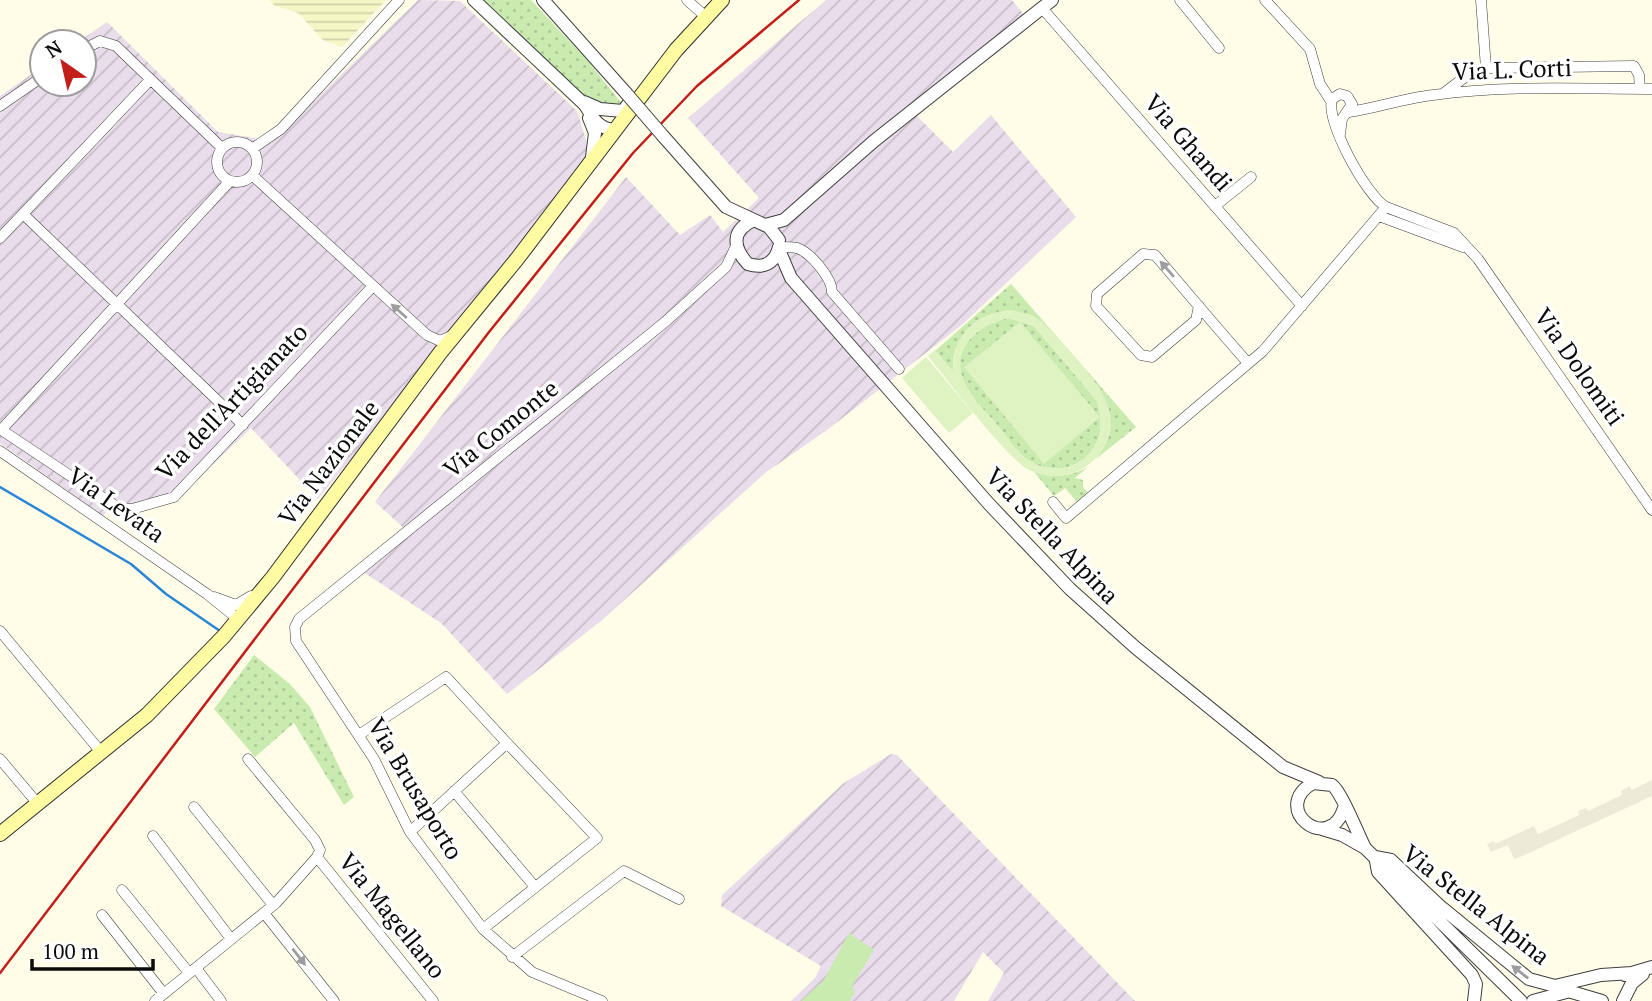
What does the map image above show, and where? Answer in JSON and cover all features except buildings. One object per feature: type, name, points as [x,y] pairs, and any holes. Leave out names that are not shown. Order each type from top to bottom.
[{"type":"main road","name":"Via Nazionale","points":[[0,835],[147,715],[239,619],[273,577],[436,347],[463,327],[653,80],[722,0]]},
{"type":"street","points":[[252,149],[281,129],[399,0]]},
{"type":"street","points":[[543,0],[726,207],[759,223],[779,245],[799,248],[813,260],[832,284],[832,292],[899,369]]},
{"type":"street","points":[[687,0],[706,17]]},
{"type":"street","points":[[1180,0],[1219,48]]},
{"type":"street","points":[[1053,502],[1066,518],[1248,363],[1302,306],[1386,207],[1377,202],[1365,186],[1340,134],[1334,103],[1304,40],[1265,0]]},
{"type":"street","points":[[1481,0],[1486,68]]},
{"type":"street","points":[[474,2],[582,102],[605,116],[615,130]]},
{"type":"street","points":[[736,243],[742,226],[784,219],[874,141],[1047,4]]},
{"type":"street","name":"Via Ghandi","points":[[1047,4],[1302,306]]},
{"type":"street","points":[[98,42],[108,42],[116,46],[222,148]]},
{"type":"street","points":[[1444,93],[1474,71],[1486,68],[1634,66],[1639,75],[1640,89]]},
{"type":"street","points":[[0,238],[149,80]]},
{"type":"street","name":"Via Nazionale","points":[[582,102],[600,109],[623,111],[638,91],[653,80]]},
{"type":"street","points":[[0,106],[28,87]]},
{"type":"street","name":"Via L. Corti","points":[[1346,114],[1444,93],[1555,87],[1652,89]]},
{"type":"street","points":[[1340,134],[1350,100]]},
{"type":"street","name":"Via L. Corti","points":[[1334,103],[1350,100],[1375,106]]},
{"type":"street","points":[[582,102],[595,133],[591,161]]},
{"type":"street","points":[[1334,103],[1346,114]]},
{"type":"street","points":[[235,142],[252,149],[257,161],[252,175],[243,181],[230,181],[217,167],[222,148],[235,142]]},
{"type":"street","points":[[252,175],[436,347]]},
{"type":"street","points":[[1215,206],[1251,177]]},
{"type":"street","points":[[0,429],[230,181]]},
{"type":"street","points":[[726,207],[736,243],[755,265]]},
{"type":"street","name":"Via Dolomiti","points":[[1386,207],[1454,233],[1469,250],[1652,510]]},
{"type":"street","points":[[23,214],[243,425]]},
{"type":"street","points":[[1379,216],[1469,250]]},
{"type":"street","points":[[726,267],[755,265],[774,260],[784,219]]},
{"type":"street","name":"Via Comonte","points":[[299,619],[636,346],[726,267],[736,243]]},
{"type":"street","name":"Via Stella Alpina","points":[[779,245],[791,278],[1048,568],[1136,648],[1283,767],[1337,789],[1344,808],[1370,853],[1391,860],[1441,907],[1529,979],[1555,986],[1601,975],[1632,973]]},
{"type":"street","points":[[1199,306],[1196,320],[1152,357],[1141,355],[1096,306],[1097,294],[1143,254],[1155,255],[1199,306],[1211,321],[1248,363]]},
{"type":"street","name":"Via Stella Alpina","points":[[755,265],[791,278]]},
{"type":"street","name":"Via dell'Artigianato","points":[[0,429],[111,505],[132,509],[174,497],[372,287]]},
{"type":"street","points":[[1196,320],[1211,321]]},
{"type":"street","name":"Via Levata","points":[[0,451],[227,607],[239,619]]},
{"type":"street","points":[[224,636],[227,607],[243,603],[273,577]]},
{"type":"street","name":"Via Brusaporto","points":[[299,619],[295,627],[296,641],[359,735],[410,832],[483,929],[532,972],[602,1001]]},
{"type":"street","points":[[0,631],[101,752]]},
{"type":"street","points":[[359,735],[446,677],[597,838],[483,929]]},
{"type":"street","points":[[410,832],[507,743]]},
{"type":"street","points":[[0,759],[38,804]]},
{"type":"street","name":"Via Magellano","points":[[248,759],[316,840],[320,850],[317,857],[433,1001]]},
{"type":"street","points":[[1283,767],[1292,783],[1297,804]]},
{"type":"street","points":[[1297,804],[1302,791],[1319,782]]},
{"type":"street","points":[[454,790],[535,887]]},
{"type":"street","name":"Via Stella Alpina","points":[[1297,804],[1301,819],[1307,824],[1342,835],[1370,853],[1521,1001]]},
{"type":"street","points":[[194,807],[273,905]]},
{"type":"street","points":[[1322,829],[1337,823],[1344,808]]},
{"type":"street","points":[[153,836],[231,939]]},
{"type":"street","points":[[1370,853],[1378,872],[1472,975],[1476,984],[1474,1001]]},
{"type":"street","points":[[155,1001],[273,905],[317,857]]},
{"type":"street","points":[[512,957],[624,871],[679,899]]},
{"type":"street","points":[[122,890],[221,1001]]},
{"type":"street","points":[[264,913],[334,1001]]},
{"type":"street","points":[[102,915],[164,994]]},
{"type":"street","points":[[1537,1000],[1652,968]]},
{"type":"street","points":[[1623,1001],[1632,982],[1652,968]]},
{"type":"street","name":"Via Stella Alpina","points":[[1569,991],[1602,1001]]},
{"type":"shaded area","points":[[418,0],[460,1],[577,111],[590,153],[449,340],[318,499],[251,428],[174,502],[125,514],[109,509],[103,516],[0,443],[0,96],[28,77],[28,98],[98,98],[98,28],[107,22],[218,132],[273,141]]},
{"type":"shaded area","points":[[826,0],[1012,0],[1032,25],[917,116],[953,152],[991,115],[1076,217],[963,324],[827,430],[765,473],[601,621],[507,694],[441,623],[357,568],[406,530],[375,502],[626,177],[680,235],[710,215],[723,232],[759,198],[688,118]]},
{"type":"shaded area","points":[[891,754],[897,755],[1135,1001],[988,1001],[1004,973],[983,952],[954,1001],[791,1001],[815,978],[821,966],[721,906],[722,895],[844,783]]},
{"type":"shaded area","points":[[1652,780],[1652,796],[1518,858],[1514,859],[1508,845],[1491,852],[1487,844],[1494,841],[1495,844],[1534,826],[1538,834],[1579,815],[1578,811],[1586,808],[1588,811],[1622,795],[1621,791],[1630,786],[1632,790]]},
{"type":"green space","points":[[269,0],[386,0],[342,47],[323,40],[298,13],[275,6]]},
{"type":"green space","points":[[479,0],[531,0],[588,61],[623,105],[613,108],[584,97]]},
{"type":"green space","points":[[1011,284],[1136,427],[1097,458],[1109,436],[1111,425],[1103,396],[1042,322],[1011,310],[969,331],[957,347],[953,372],[935,351]]},
{"type":"green space","points":[[1011,310],[1032,315],[1042,322],[1079,362],[1104,396],[1111,423],[1108,438],[1091,463],[1078,471],[1047,476],[1031,471],[1021,464],[993,436],[928,356],[935,350],[953,371],[957,346],[968,328],[998,312]],"holes":[[[1009,318],[1034,326],[1097,401],[1099,408],[1101,423],[1096,443],[1087,456],[1068,467],[1047,468],[1023,456],[973,397],[961,373],[960,361],[968,341],[986,326]]]},
{"type":"green space","points":[[1009,318],[1034,326],[1097,401],[1101,423],[1099,437],[1087,456],[1068,467],[1047,468],[1028,460],[966,386],[960,361],[968,341],[986,326]]},
{"type":"green space","points":[[1020,322],[1100,417],[1044,464],[964,367]]},
{"type":"green space","points":[[926,357],[973,413],[949,433],[902,378]]},
{"type":"green space","points":[[1088,467],[1075,478],[1083,480],[1083,487],[1089,494],[1078,503],[1065,488],[1054,496],[1034,472],[1062,476]]},
{"type":"green space","points":[[254,655],[290,684],[310,707],[354,797],[344,805],[294,723],[255,757],[214,709]]},
{"type":"green space","points":[[849,933],[874,950],[852,986],[855,992],[850,1001],[801,1001],[824,980]]},
{"type":"waterway","points":[[0,487],[131,564],[166,594],[220,631]]},
{"type":"railway","points":[[0,973],[489,332],[633,153],[697,86],[799,0]]}]
